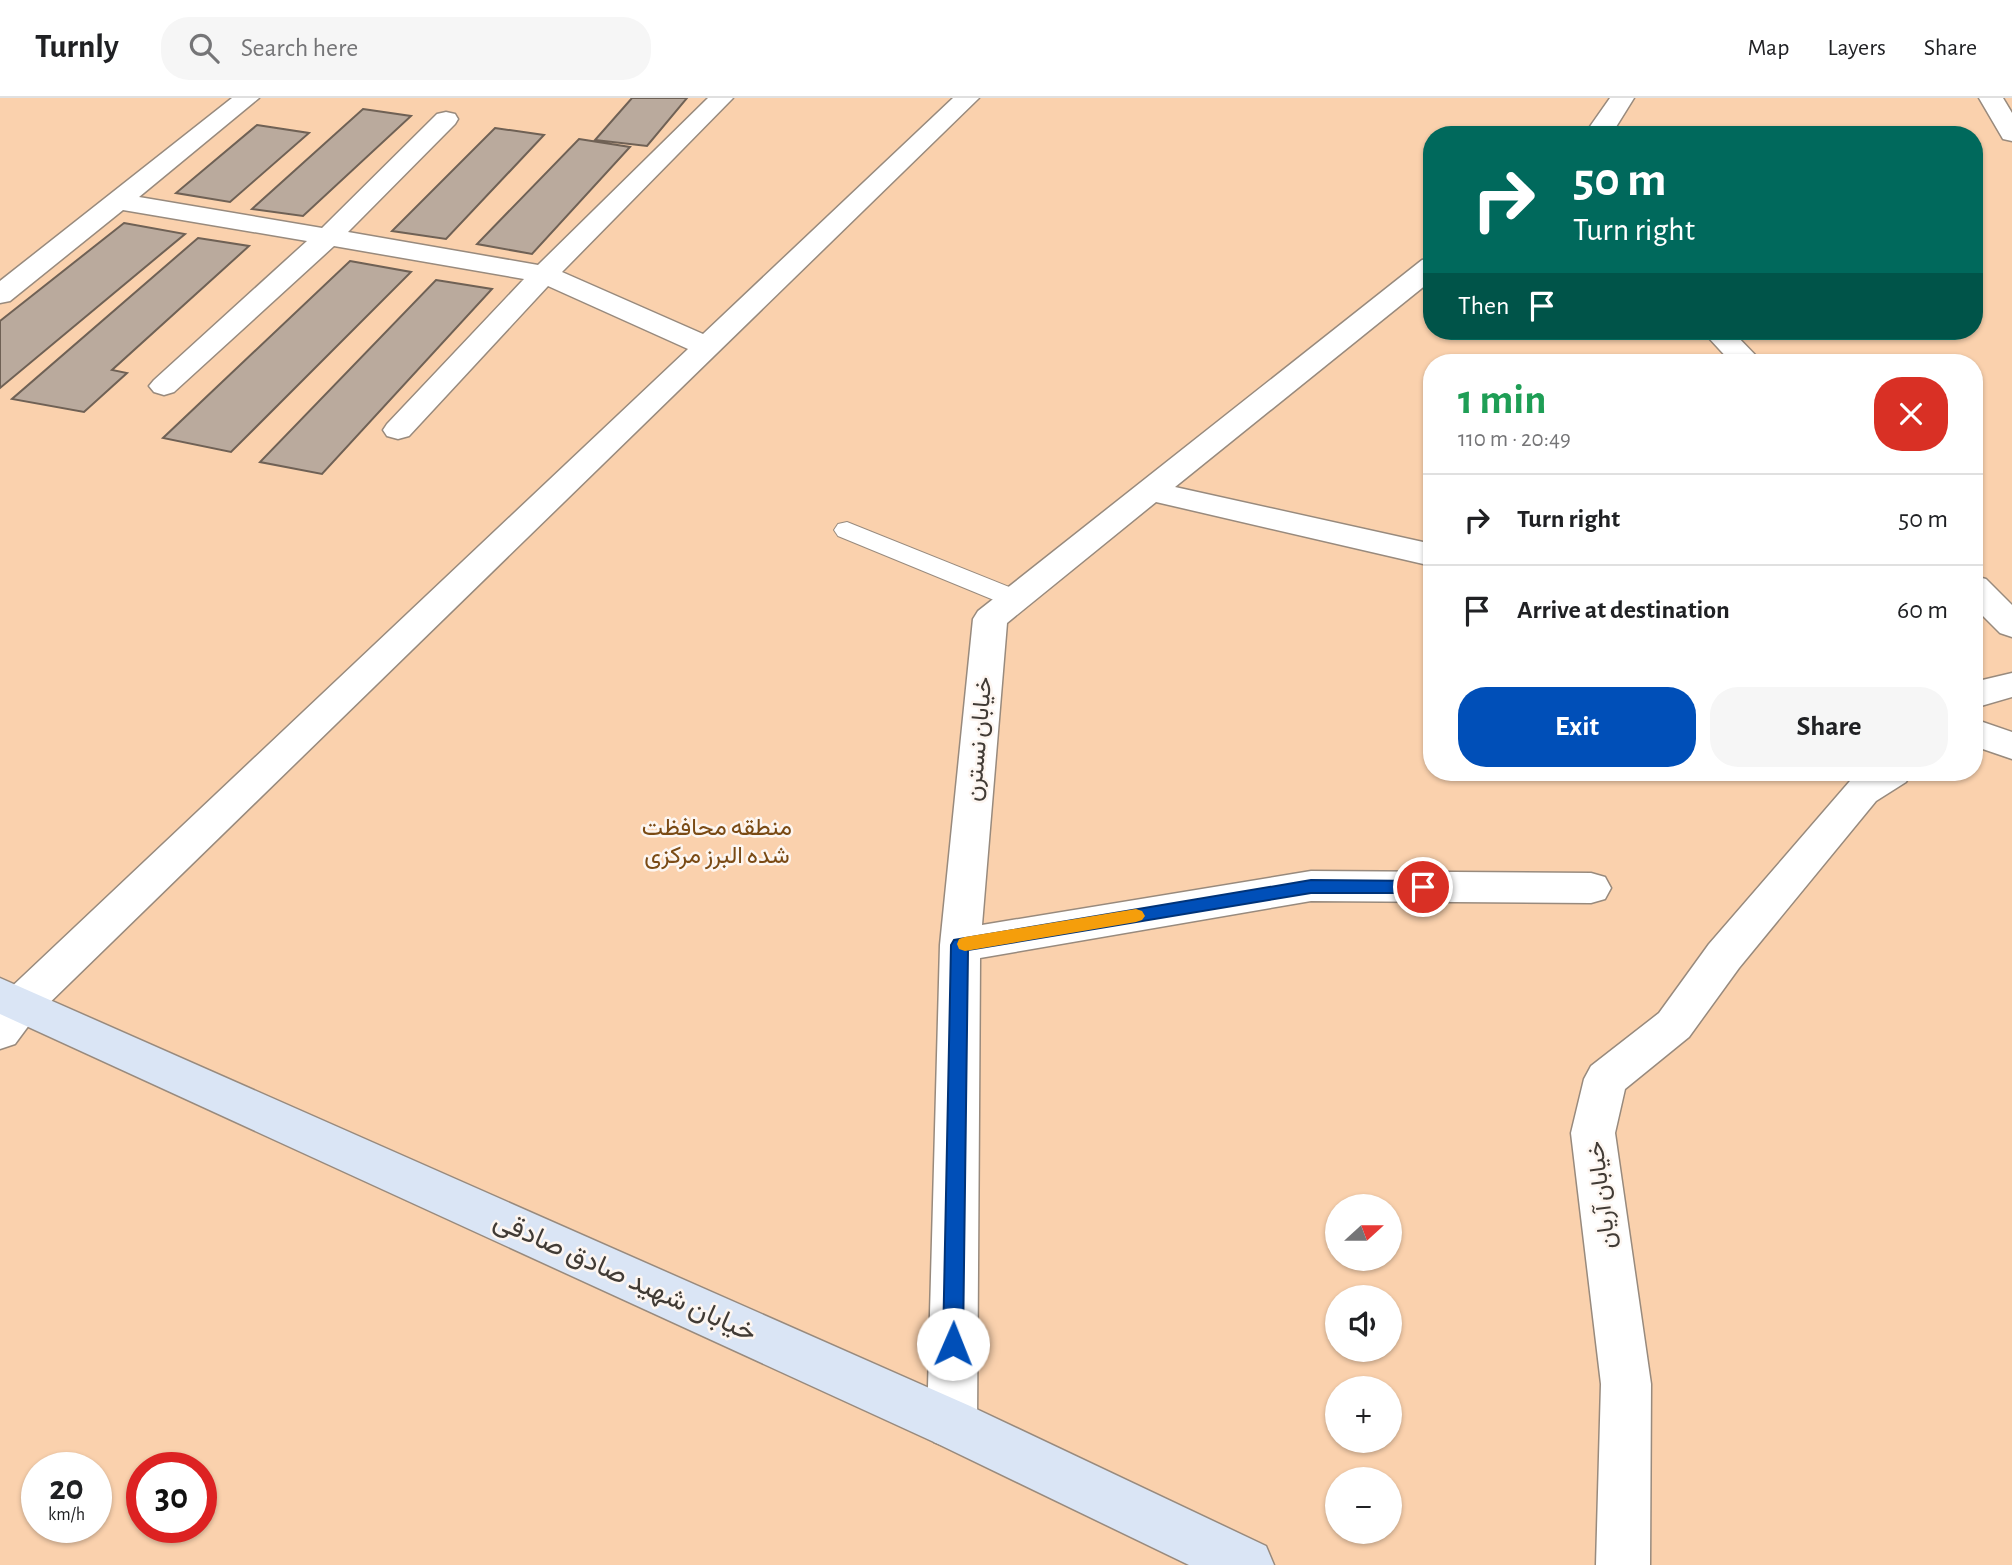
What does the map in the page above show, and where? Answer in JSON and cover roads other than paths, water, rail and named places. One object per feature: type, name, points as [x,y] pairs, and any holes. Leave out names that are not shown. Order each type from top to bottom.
[{"type":"street","points":[[0,295],[247,98]]},
{"type":"street","points":[[398,430],[544,275],[720,98]]},
{"type":"street","points":[[7,1010],[708,347],[967,98]]},
{"type":"street","points":[[1604,126],[1622,98]]},
{"type":"street","points":[[1991,98],[2012,134]]},
{"type":"street","points":[[164,386],[328,237],[446,119]]},
{"type":"street","points":[[118,201],[544,275],[708,347]]},
{"type":"street","name":"خیابان نسترن","points":[[952,1424],[960,945],[990,619],[1423,273]]},
{"type":"street","points":[[1725,340],[1739,354]]},
{"type":"street","points":[[1150,491],[1423,553]]},
{"type":"street","points":[[1983,596],[2012,625]]},
{"type":"street","points":[[1983,693],[2012,685]]},
{"type":"street","points":[[1983,735],[2012,746]]},
{"type":"street","name":"خیابان آریان","points":[[1623,1565],[1626,1384],[1593,1133],[1606,1079],[1674,1025],[1724,956],[1863,791],[1879,781]]},
{"type":"street","points":[[960,945],[1311,886],[1591,888]]},
{"type":"street","name":"خیابان شهید صادق صادقی","points":[[7,1010],[952,1424],[1247,1565]]},
{"type":"lane","points":[[848,530],[1015,599]]},
{"type":"park label","name":"منطقه محافظت شده البرز مرکزی","points":[[717,842]]}]
